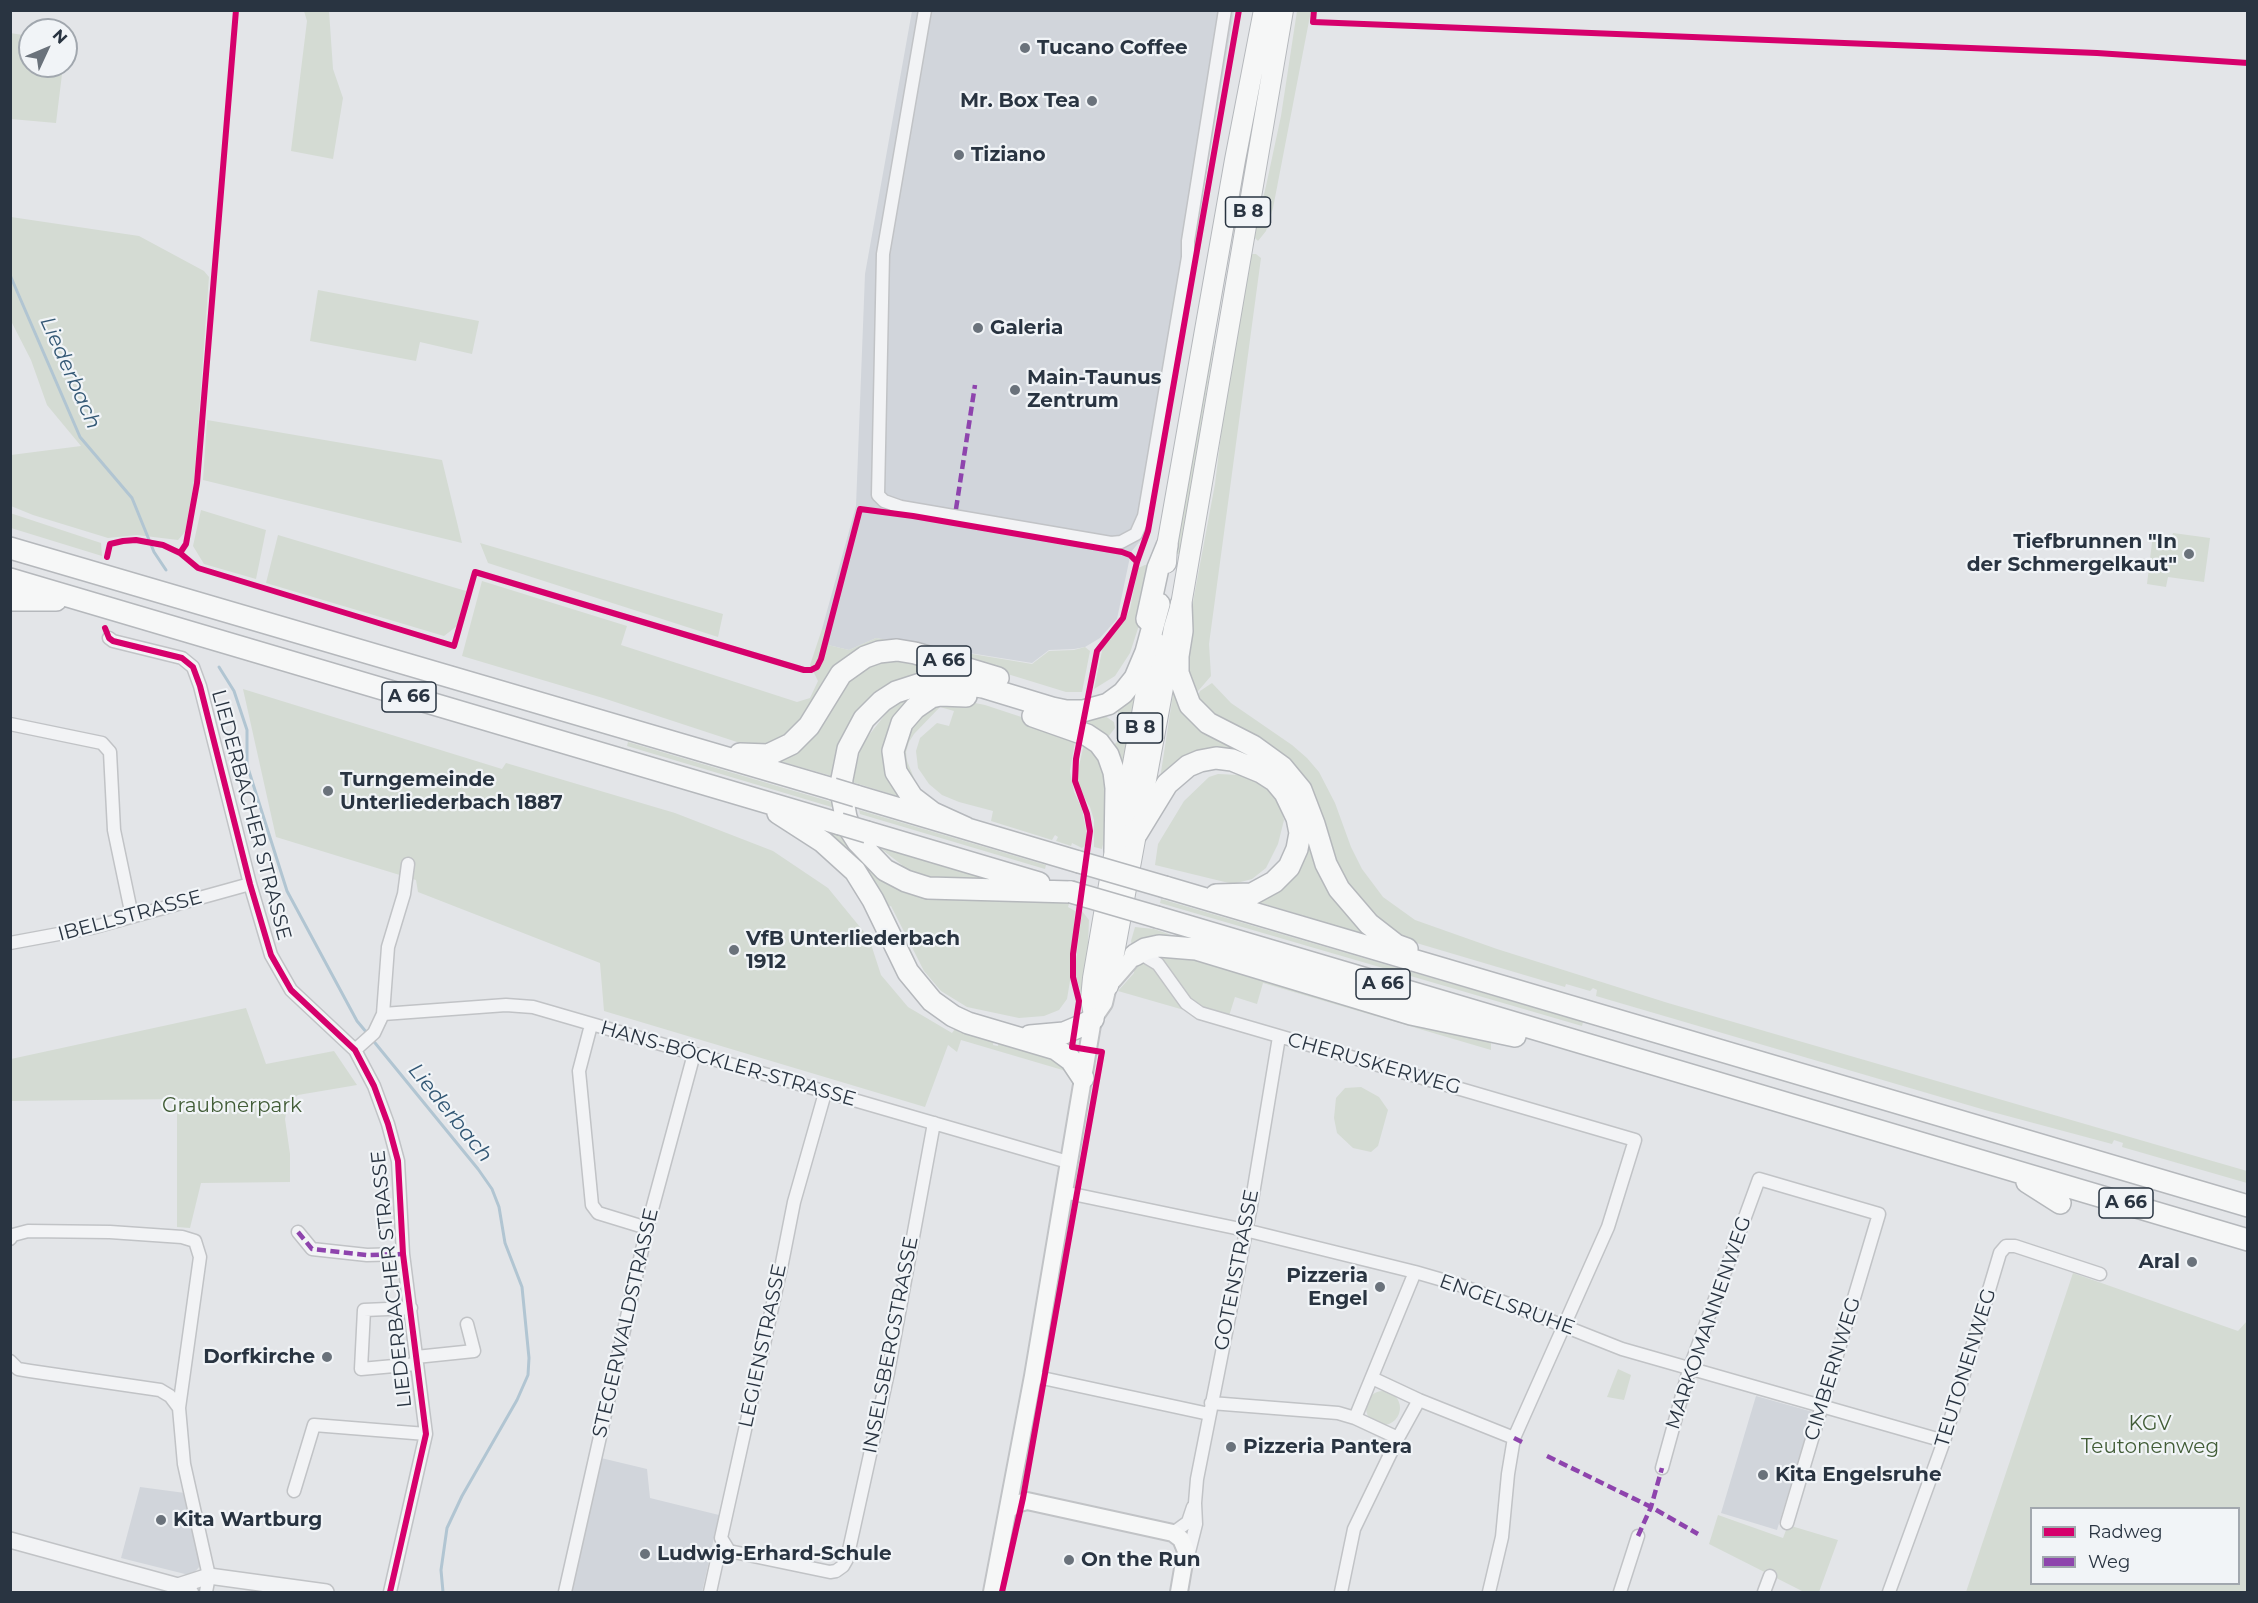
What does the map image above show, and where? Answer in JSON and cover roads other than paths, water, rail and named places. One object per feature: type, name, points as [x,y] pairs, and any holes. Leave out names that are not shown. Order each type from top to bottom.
[{"type":"highway","name":"B 8","points":[[1094,1017],[1091,999],[1093,978],[1115,850],[1120,836],[1154,651],[1159,604],[1166,571],[1167,546],[1235,160],[1264,10]]},
{"type":"highway","name":"B 8","points":[[1108,986],[1172,639],[1181,605],[1282,10]]},
{"type":"highway","name":"A 66","points":[[663,740],[749,755],[775,753],[786,748],[801,736],[816,716],[834,684],[850,666],[865,657],[897,650],[931,657],[1048,693],[1074,697],[1096,693],[1118,681],[1138,650],[1146,626],[1158,568],[1167,546]]},
{"type":"highway","name":"A 66","points":[[10,548],[2247,1206]]},
{"type":"highway","name":"A 66","points":[[10,579],[2247,1240]]},
{"type":"highway","points":[[10,600],[81,600]]},
{"type":"highway","name":"A 66","points":[[1071,892],[928,888],[906,881],[885,870],[858,842],[846,817],[841,791],[848,749],[864,719],[882,701],[896,692],[927,682],[950,682],[983,687],[1066,711],[1083,711],[1108,704],[1123,693],[1135,678],[1146,652],[1159,604]]},
{"type":"highway","points":[[1181,605],[1179,673],[1190,705],[1208,723],[1269,755],[1292,778],[1301,790],[1308,806],[1332,878],[1362,918],[1396,945],[1456,972]]},
{"type":"highway","points":[[966,828],[933,813],[912,797],[900,781],[894,762],[894,741],[902,723],[923,701],[940,695],[960,695],[986,701],[1077,730],[1099,743],[1108,755],[1114,772],[1117,807],[1115,850]]},
{"type":"highway","points":[[1137,834],[1167,784],[1188,766],[1200,761],[1216,758],[1232,760],[1255,769],[1275,781],[1292,804],[1300,832],[1297,849],[1289,867],[1264,889],[1239,896],[1164,887]]},
{"type":"highway","points":[[737,794],[781,815],[809,832],[847,863],[873,900],[908,972],[932,1001],[953,1016],[969,1023],[1038,1042],[1061,1052],[1071,1060],[1083,1078]]},
{"type":"highway","points":[[1135,955],[1145,949],[1159,946],[1196,949],[1411,1014],[1512,1035],[1610,1051]]},
{"type":"highway","points":[[1014,1036],[1064,1033],[1083,1025],[1094,1017]]},
{"type":"highway","points":[[2004,1167],[2060,1203]]},
{"type":"main road","points":[[1108,986],[1135,955]]},
{"type":"main road","name":"B 8","points":[[1094,1017],[1104,1003],[1108,986]]},
{"type":"main road","points":[[992,1593],[1033,1376],[1094,1017]]},
{"type":"main road","points":[[1013,1482],[1027,1501]]},
{"type":"main road","points":[[1008,1510],[1016,1504],[1027,1501],[1173,1533],[1181,1539],[1186,1551],[1184,1569]]},
{"type":"main road","name":"GOTENSTRASSE","points":[[1179,1593],[1184,1569]]},
{"type":"street","points":[[925,10],[883,254],[878,495],[884,501],[901,507],[1111,543],[1121,542],[1136,534],[1144,516],[1188,257],[1188,241],[1224,10]]},
{"type":"street","name":"LIEDERBACHER STRASSE","points":[[109,638],[182,658],[193,667],[271,955],[291,990],[355,1050],[374,1086],[388,1124],[398,1161],[403,1254],[426,1434],[390,1593]]},
{"type":"street","points":[[10,724],[102,743],[111,752],[114,830],[132,916]]},
{"type":"street","points":[[355,1050],[370,1037],[383,1014],[388,947],[404,894],[408,864]]},
{"type":"street","name":"IBELLSTRASSE","points":[[10,944],[83,930],[250,884]]},
{"type":"street","name":"CHERUSKERWEG","points":[[1135,955],[1143,956],[1158,964],[1169,977],[1179,995],[1195,1011],[1635,1140],[1608,1227],[1563,1325]]},
{"type":"street","name":"HANS-BÖCKLER-STRASSE","points":[[383,1014],[506,1005],[533,1007],[1068,1162]]},
{"type":"street","points":[[591,1024],[579,1071],[592,1205],[598,1214],[647,1228]]},
{"type":"street","name":"GOTENSTRASSE","points":[[1184,1569],[1196,1524],[1197,1479],[1279,1037]]},
{"type":"street","name":"STEGERWALDSTRASSE","points":[[565,1593],[647,1228],[694,1054]]},
{"type":"street","name":"LEGIENSTRASSE","points":[[729,1551],[721,1538],[794,1202],[825,1093]]},
{"type":"street","name":"INSELSBERGSTRASSE","points":[[729,1551],[830,1572],[843,1566],[847,1559],[888,1374],[934,1122]]},
{"type":"street","name":"MARKOMANNENWEG","points":[[1662,1468],[1689,1370],[1759,1179],[1879,1214]]},
{"type":"street","name":"ENGELSRUHE","points":[[1063,1192],[1245,1230],[1415,1272],[1460,1285],[1622,1349],[1944,1441]]},
{"type":"street","name":"CIMBERNWEG","points":[[1787,1523],[1879,1214]]},
{"type":"street","points":[[11,1235],[28,1231],[110,1232],[182,1237],[195,1241],[200,1257],[179,1408],[184,1464],[209,1576],[206,1593]]},
{"type":"street","points":[[298,1232],[312,1248],[367,1255],[403,1254]]},
{"type":"street","name":"TEUTONENWEG","points":[[1889,1593],[1944,1441],[2000,1253],[2006,1246],[2015,1246],[2100,1274]]},
{"type":"street","points":[[1355,1418],[1415,1272]]},
{"type":"street","points":[[411,1308],[364,1311],[361,1369],[474,1351],[467,1324]]},
{"type":"street","points":[[1489,1593],[1502,1537],[1514,1438],[1563,1325]]},
{"type":"street","points":[[10,1361],[18,1369],[160,1390],[170,1396],[179,1408]]},
{"type":"street","points":[[1033,1376],[1210,1408],[1338,1413],[1355,1418],[1398,1438]]},
{"type":"street","points":[[1372,1378],[1419,1400],[1514,1438]]},
{"type":"street","points":[[1341,1593],[1354,1529],[1419,1400]]},
{"type":"street","points":[[294,1491],[314,1425],[426,1434]]},
{"type":"street","name":"GOTENSTRASSE","points":[[1173,1533],[1188,1522],[1195,1503]]},
{"type":"street","points":[[1620,1593],[1638,1536]]},
{"type":"street","points":[[10,1540],[185,1589],[209,1576],[326,1593]]},
{"type":"street","points":[[710,1593],[717,1560],[729,1551]]},
{"type":"street","points":[[1764,1593],[1770,1576]]},
{"type":"waterway","name":"Liederbach","points":[[10,275],[80,437],[132,498],[154,552],[166,570]]},
{"type":"waterway","name":"Liederbach","points":[[219,667],[234,691],[247,730],[247,765],[287,891],[357,1021],[367,1033]]},
{"type":"waterway","name":"Liederbach","points":[[371,1038],[492,1189],[499,1207],[505,1243],[522,1287],[529,1358],[528,1375],[517,1400],[462,1496],[447,1528],[441,1570],[443,1592]]},
{"type":"place","name":"Tucano Coffee","points":[[1025,48]]},
{"type":"place","name":"Mr. Box Tea","points":[[1092,101]]},
{"type":"place","name":"Tiziano","points":[[959,155]]},
{"type":"place","name":"Galeria","points":[[978,328]]},
{"type":"place","name":"Main-Taunus Zentrum","points":[[1015,390]]},
{"type":"place","name":"Tiefbrunnen \"In der Schmergelkaut\"","points":[[2189,554]]},
{"type":"place","name":"Turngemeinde Unterliederbach 1887","points":[[328,791]]},
{"type":"place","name":"VfB Unterliederbach 1912","points":[[734,950]]},
{"type":"place","name":"Aral","points":[[2192,1262]]},
{"type":"place","name":"Pizzeria Engel","points":[[1380,1287]]},
{"type":"place","name":"Dorfkirche","points":[[327,1357]]},
{"type":"place","name":"Pizzeria Pantera","points":[[1231,1447]]},
{"type":"place","name":"Kita Engelsruhe","points":[[1763,1475]]},
{"type":"place","name":"Kita Wartburg","points":[[161,1520]]},
{"type":"place","name":"Ludwig-Erhard-Schule","points":[[645,1554]]},
{"type":"place","name":"On the Run","points":[[1069,1560]]},
{"type":"park label","name":"Graubnerpark","points":[[232,1106]]},
{"type":"park label","name":"KGV Teutonenweg","points":[[2150,1436]]}]
